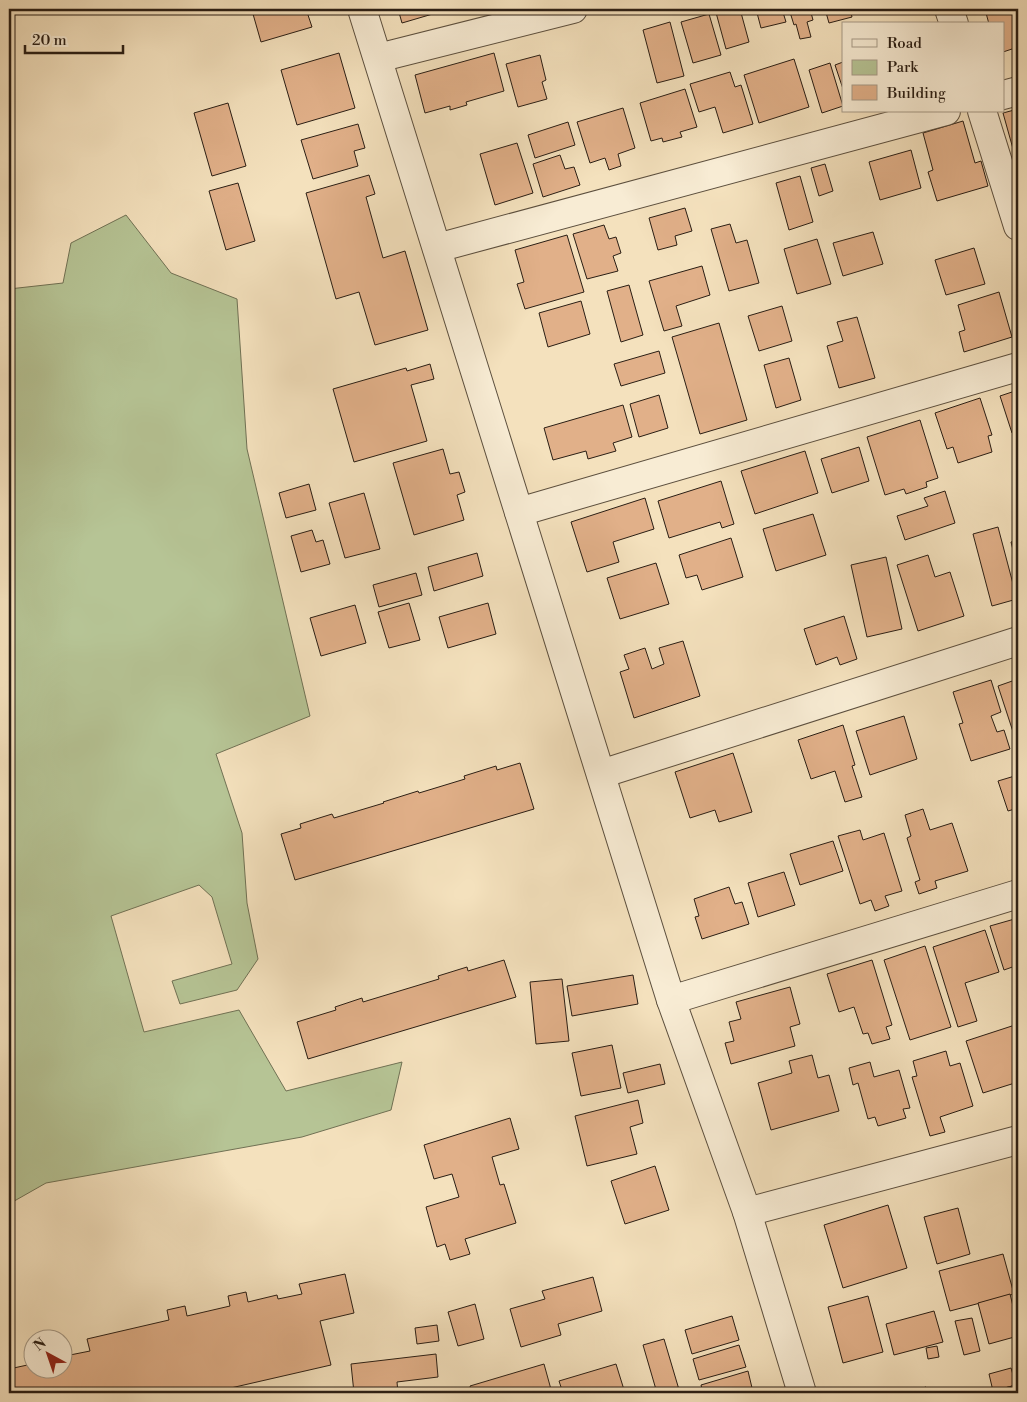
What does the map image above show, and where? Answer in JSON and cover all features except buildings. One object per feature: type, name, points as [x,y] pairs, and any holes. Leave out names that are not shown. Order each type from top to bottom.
[{"type":"street","points":[[362,9],[671,1000],[747,1212],[802,1393]]},
{"type":"street","points":[[378,58],[573,9]]},
{"type":"street","points":[[949,9],[953,22]]},
{"type":"street","points":[[1004,95],[1018,91]]},
{"type":"street","points":[[436,248],[942,112]]},
{"type":"street","points":[[982,112],[1018,226]]},
{"type":"street","points":[[519,512],[1018,367]]},
{"type":"street","points":[[601,774],[1018,641]]},
{"type":"street","points":[[671,1000],[1018,894]]},
{"type":"street","points":[[747,1212],[1018,1140]]},
{"type":"green space","points":[[126,215],[171,273],[237,299],[247,449],[310,716],[216,754],[242,833],[247,903],[258,959],[237,990],[180,1004],[172,981],[232,964],[212,897],[199,885],[111,916],[144,1032],[239,1010],[286,1091],[402,1062],[391,1110],[302,1137],[46,1183],[9,1204],[9,289],[63,283],[71,243]]}]
